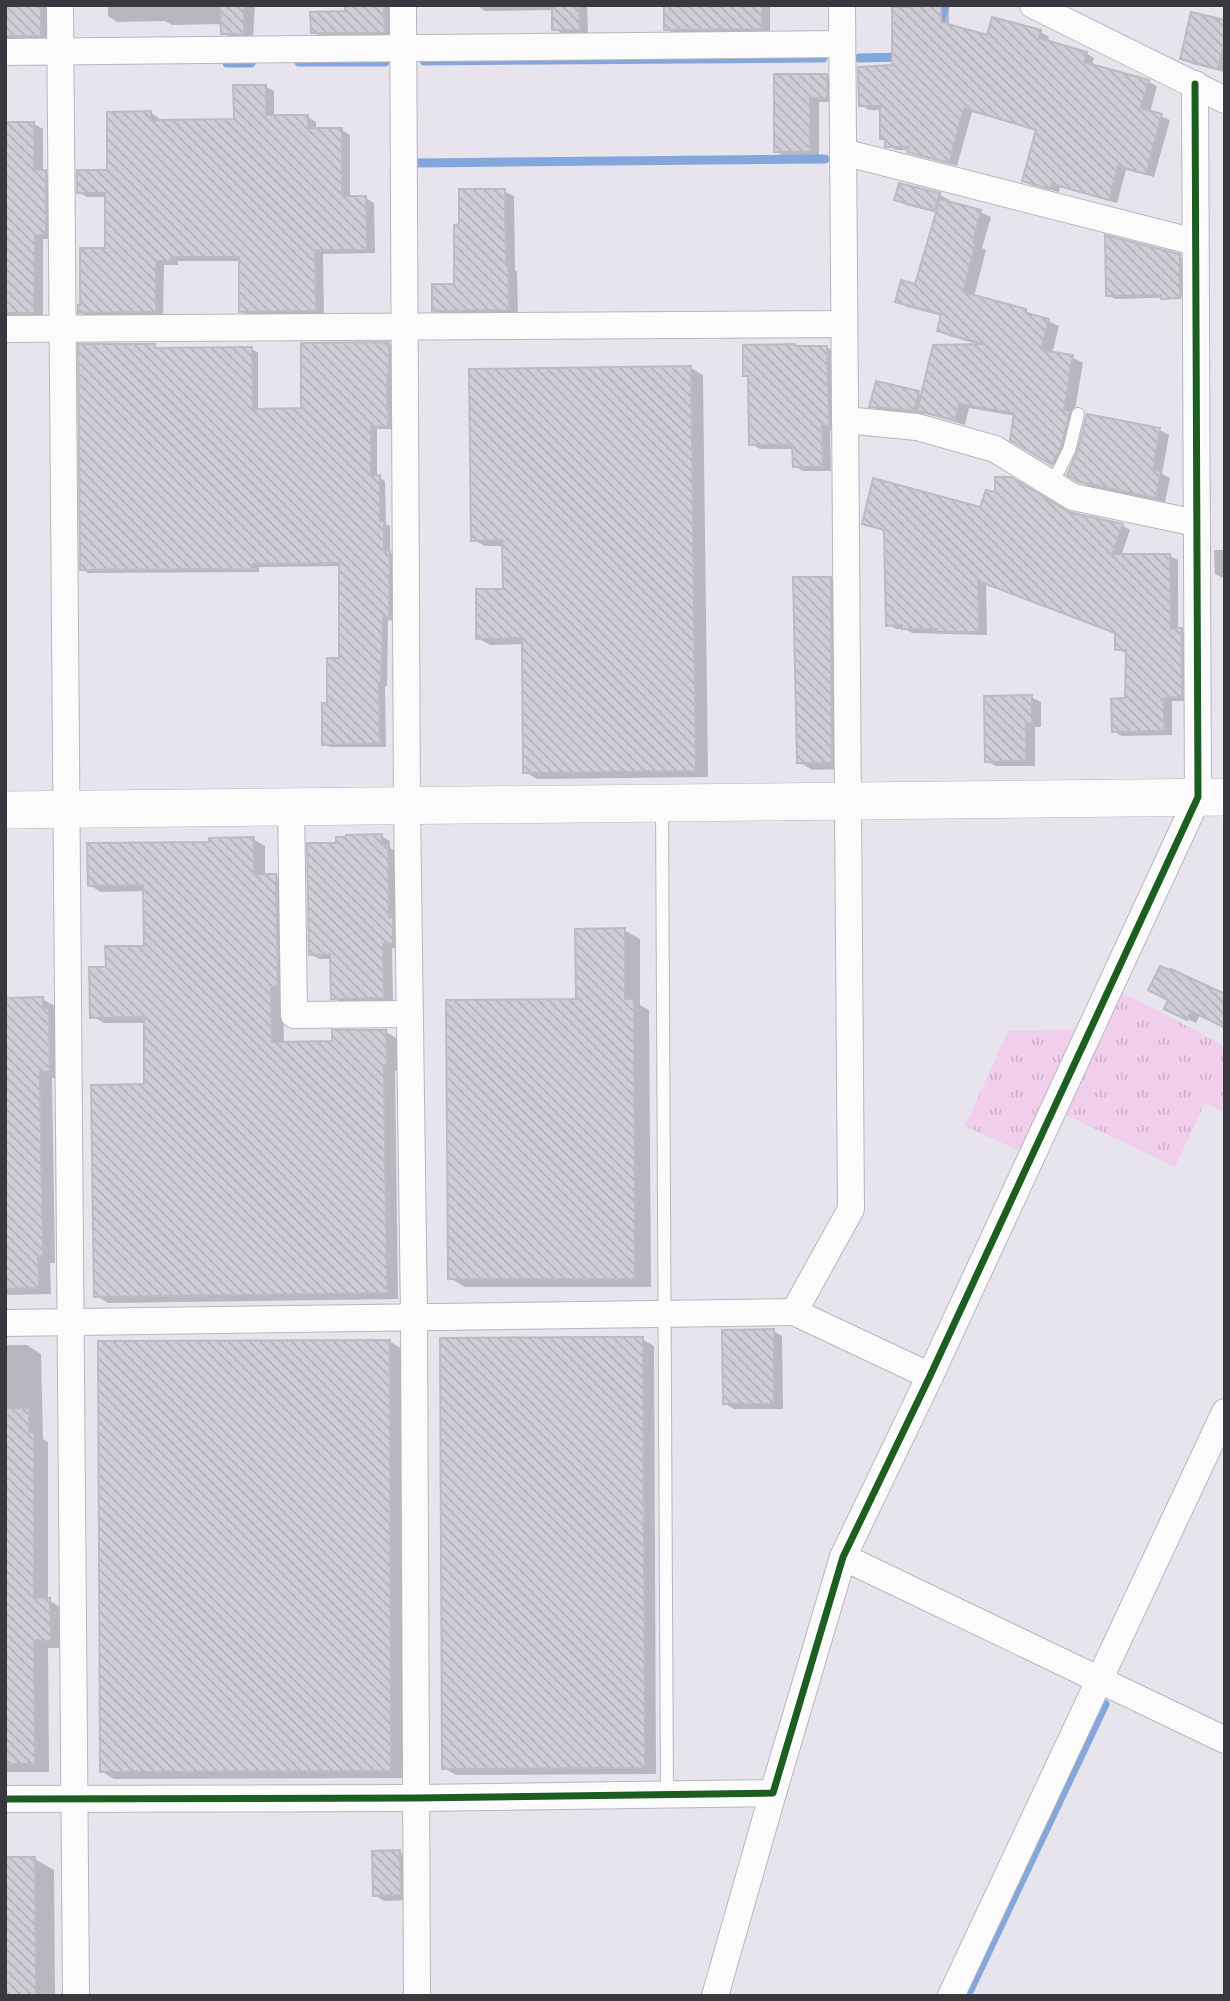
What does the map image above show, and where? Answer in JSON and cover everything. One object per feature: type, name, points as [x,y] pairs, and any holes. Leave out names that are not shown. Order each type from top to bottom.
[{"type":"street","points":[[60,5],[76,1996]]},
{"type":"street","points":[[403,5],[417,1996]]},
{"type":"street","points":[[794,1312],[851,1209],[842,5]]},
{"type":"street","points":[[1033,5],[1225,100]]},
{"type":"street","points":[[5,52],[842,44]]},
{"type":"street","points":[[715,1996],[843,1557],[1212,797],[1196,523],[1195,84]]},
{"type":"street","points":[[843,152],[1195,243]]},
{"type":"street","points":[[5,328],[844,324]]},
{"type":"street","points":[[845,419],[917,427],[995,449],[1073,497],[1196,523]]},
{"type":"street","points":[[5,810],[1212,797]]},
{"type":"street","points":[[291,806],[294,1015],[409,1014]]},
{"type":"street","points":[[5,1323],[794,1312],[930,1376]]},
{"type":"street","points":[[951,1996],[1225,1412]]},
{"type":"street","points":[[843,1557],[1225,1740]]},
{"type":"street","points":[[5,1799],[416,1798],[773,1793]]},
{"type":"lane","points":[[1052,484],[1069,450],[1077,414]]},
{"type":"lane","points":[[662,802],[667,1794]]},
{"type":"green space","points":[[1120,991],[1225,1046],[1225,1113],[1205,1103],[1175,1167],[1062,1113]]},
{"type":"green space","points":[[1085,1029],[1026,1154],[965,1126],[1008,1031]]},
{"type":"building","points":[[5,5],[41,5],[41,36],[5,36]]},
{"type":"building","points":[[220,5],[244,5],[244,34],[221,34]]},
{"type":"building","points":[[345,5],[384,5],[385,33],[311,33],[310,12],[345,11]]},
{"type":"building","points":[[552,5],[579,5],[580,30],[552,30]]},
{"type":"building","points":[[664,5],[762,5],[762,29],[664,30]]},
{"type":"building","points":[[941,5],[941,22],[987,35],[992,17],[1041,30],[1039,38],[1087,52],[1084,62],[1149,80],[1141,108],[1162,114],[1146,174],[1118,166],[1109,200],[1052,184],[1050,189],[1022,181],[1036,130],[964,108],[949,163],[907,152],[909,147],[885,147],[885,139],[880,139],[880,106],[859,106],[858,67],[892,65],[892,7]]},
{"type":"building","points":[[1191,12],[1225,20],[1225,39],[1218,69],[1180,59]]},
{"type":"building","points":[[774,74],[827,74],[827,98],[810,98],[810,152],[774,152]]},
{"type":"building","points":[[233,85],[266,85],[266,115],[308,115],[308,128],[342,128],[342,196],[366,196],[367,250],[315,250],[316,311],[239,312],[239,257],[171,257],[171,261],[156,261],[156,312],[78,313],[80,248],[105,248],[105,193],[77,193],[77,170],[107,170],[107,112],[151,111],[151,120],[234,119]]},
{"type":"building","points":[[5,122],[34,122],[34,170],[46,170],[46,235],[35,235],[34,313],[5,313]]},
{"type":"building","points":[[899,183],[940,193],[935,211],[894,200]]},
{"type":"building","points":[[459,189],[505,189],[509,310],[432,311],[432,284],[454,284],[454,225],[459,224]]},
{"type":"building","points":[[940,199],[981,210],[973,242],[976,243],[963,292],[1026,309],[1026,313],[1049,319],[1041,350],[1073,355],[1064,410],[1070,411],[1061,447],[1052,465],[1010,440],[1014,413],[959,404],[955,420],[917,411],[933,345],[983,344],[937,331],[941,314],[895,302],[901,280],[915,284]]},
{"type":"building","points":[[1105,235],[1180,254],[1180,298],[1161,299],[1161,295],[1106,296]]},
{"type":"building","points":[[389,342],[388,426],[371,427],[371,476],[380,475],[380,521],[384,521],[384,551],[390,551],[389,618],[383,618],[379,684],[380,744],[322,745],[322,703],[327,703],[327,658],[339,658],[339,563],[253,564],[253,569],[80,570],[78,344],[155,344],[155,348],[252,347],[253,409],[301,408],[301,343]]},
{"type":"building","points":[[743,345],[827,346],[829,426],[822,426],[823,467],[793,467],[792,444],[749,445],[748,376],[743,376]]},
{"type":"building","points":[[691,366],[696,771],[523,773],[522,638],[476,639],[476,589],[503,589],[502,540],[471,541],[469,369]]},
{"type":"building","points":[[876,381],[919,391],[914,411],[869,407]]},
{"type":"building","points":[[1087,414],[1160,428],[1153,470],[1161,471],[1156,498],[1079,482],[1067,475],[1077,452]]},
{"type":"building","points":[[995,477],[1011,477],[1069,512],[1123,524],[1112,554],[1170,554],[1171,628],[1182,628],[1182,697],[1164,698],[1164,731],[1112,732],[1111,699],[1125,698],[1126,650],[1115,650],[1115,633],[978,581],[979,632],[937,632],[937,629],[886,626],[884,530],[862,524],[873,478],[980,507],[986,490],[995,492]]},
{"type":"building","points":[[793,577],[831,577],[832,763],[797,763]]},
{"type":"building","points":[[1032,695],[1032,723],[1026,723],[1026,761],[985,762],[984,696]]},
{"type":"building","points":[[382,834],[382,845],[388,845],[389,917],[393,917],[393,944],[383,944],[384,998],[331,999],[330,954],[309,955],[307,843],[336,843],[336,837],[346,835]]},
{"type":"building","points":[[254,837],[254,874],[276,874],[278,986],[271,986],[272,1042],[332,1041],[332,1030],[386,1030],[387,1065],[384,1065],[387,1293],[94,1297],[91,1085],[144,1084],[144,1017],[90,1018],[89,967],[106,967],[105,946],[144,946],[143,885],[88,886],[87,843],[209,842],[209,838]]},
{"type":"building","points":[[625,928],[625,999],[634,999],[635,1279],[448,1279],[446,1000],[576,999],[575,929]]},
{"type":"building","points":[[1160,966],[1225,994],[1225,1028],[1191,1011],[1187,1020],[1164,1009],[1168,1000],[1148,990]]},
{"type":"building","points":[[43,997],[43,1008],[49,1008],[50,1072],[40,1072],[43,1256],[38,1256],[39,1288],[5,1289],[5,998]]},
{"type":"building","points":[[774,1329],[774,1404],[723,1404],[722,1330]]},
{"type":"building","points":[[643,1337],[645,1768],[442,1769],[440,1338]]},
{"type":"building","points":[[390,1340],[391,1771],[100,1772],[98,1341]]},
{"type":"building","points":[[5,1408],[29,1408],[29,1432],[34,1432],[34,1598],[50,1598],[51,1641],[34,1640],[35,1764],[5,1764]]},
{"type":"building","points":[[400,1850],[401,1895],[373,1896],[372,1851]]},
{"type":"building","points":[[5,1857],[35,1857],[36,1996],[5,1996]]},
{"type":"waterway","points":[[938,27],[945,5]]},
{"type":"waterway","points":[[859,58],[901,57]]},
{"type":"waterway","points":[[424,61],[823,58]]},
{"type":"waterway","points":[[299,62],[385,62]]},
{"type":"waterway","points":[[227,63],[251,63]]},
{"type":"waterway","points":[[418,163],[825,159]]},
{"type":"waterway","points":[[967,1996],[1105,1704]]},
{"type":"cycle path","points":[[5,1799],[416,1798],[773,1793],[843,1557],[930,1376],[1198,797],[1195,84]]}]
